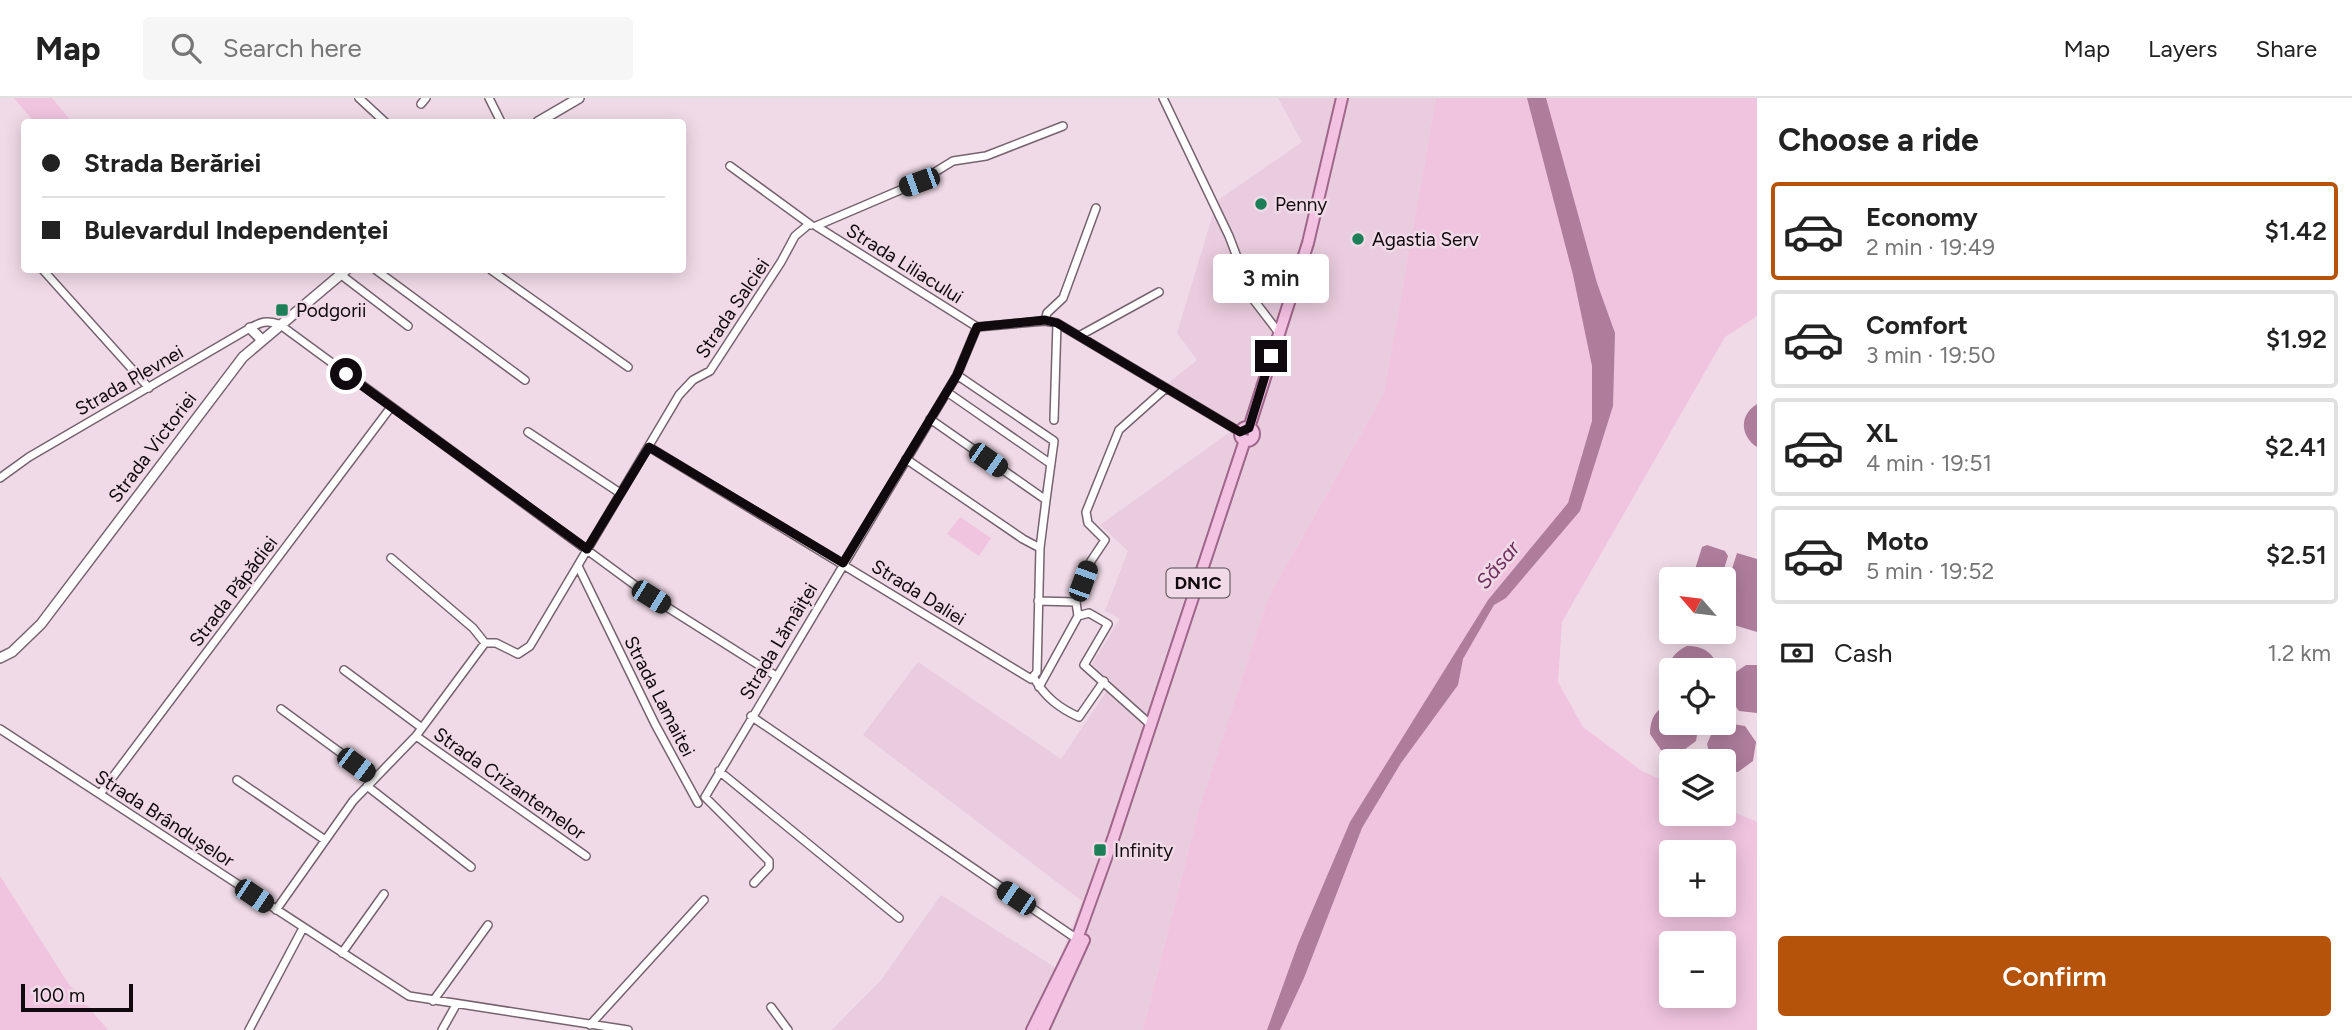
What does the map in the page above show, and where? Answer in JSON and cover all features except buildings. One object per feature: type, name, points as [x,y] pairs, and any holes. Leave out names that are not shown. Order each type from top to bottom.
[{"type":"main road","name":"DN1C","points":[[1032,1030],[1077,939],[1151,725],[1311,231],[1342,98]]},
{"type":"main road","name":"DN1C","points":[[1043,1030],[1083,943],[1114,836]]},
{"type":"street","points":[[359,98],[382,119]]},
{"type":"street","points":[[489,98],[500,119]]},
{"type":"street","points":[[543,119],[579,98]]},
{"type":"street","points":[[1163,98],[1228,236],[1253,299],[1279,332]]},
{"type":"street","name":"Strada Liliacului","points":[[812,225],[919,182],[953,161],[986,156],[1063,125]]},
{"type":"street","name":"Strada Liliacului","points":[[730,166],[812,225],[977,327],[1045,320],[1057,323],[1244,433]]},
{"type":"street","points":[[1045,320],[1047,313],[1063,298],[1096,208]]},
{"type":"street","name":"Strada Salciei","points":[[485,643],[496,643],[517,654],[525,652],[679,395],[694,380],[710,370],[781,262],[789,245],[812,225]]},
{"type":"street","points":[[46,273],[149,388]]},
{"type":"street","name":"Strada Victoriei","points":[[0,659],[12,652],[41,624],[243,357],[342,273]]},
{"type":"street","points":[[344,273],[408,326]]},
{"type":"street","points":[[380,273],[525,380]]},
{"type":"street","points":[[495,273],[628,367]]},
{"type":"street","points":[[1079,336],[1159,292]]},
{"type":"street","name":"Strada Plevnei","points":[[0,478],[29,457],[261,321],[279,324]]},
{"type":"street","points":[[1054,419],[1057,323]]},
{"type":"street","points":[[279,324],[651,597],[776,676]]},
{"type":"street","name":"Strada Lămâiței","points":[[754,883],[769,867],[769,861],[705,797],[957,375],[977,327]]},
{"type":"street","points":[[250,328],[261,340]]},
{"type":"street","points":[[957,375],[1054,441],[1041,548],[1037,672],[1031,678],[1065,711],[1079,717],[1104,681]]},
{"type":"street","points":[[1039,687],[1078,616],[1076,602],[1091,561],[1105,540],[1088,523],[1086,512],[1113,442],[1128,419],[1166,388]]},
{"type":"street","points":[[947,392],[1051,464]]},
{"type":"street","name":"Strada Păpădiei","points":[[100,794],[391,407]]},
{"type":"street","points":[[930,419],[1046,500]]},
{"type":"street","points":[[528,432],[621,493]]},
{"type":"street","name":"Strada Daliei","points":[[649,447],[1031,678]]},
{"type":"street","points":[[906,459],[1023,540],[1041,548]]},
{"type":"street","points":[[276,911],[325,840],[367,786],[416,736],[485,643],[473,628],[391,558]]},
{"type":"street","name":"Strada Lamaitei","points":[[578,566],[655,724],[698,803]]},
{"type":"street","points":[[1038,601],[1076,602]]},
{"type":"street","points":[[1078,616],[1089,613],[1108,624],[1084,665],[1151,725]]},
{"type":"street","points":[[344,670],[422,727]]},
{"type":"street","points":[[281,709],[375,779]]},
{"type":"street","name":"Strada Lămâiței","points":[[751,716],[1077,939]]},
{"type":"street","name":"Strada Brândușelor","points":[[0,729],[410,996],[628,1030]]},
{"type":"street","name":"Strada Crizantemelor","points":[[416,736],[586,856]]},
{"type":"street","points":[[719,771],[899,918]]},
{"type":"street","points":[[237,780],[325,840]]},
{"type":"street","points":[[367,786],[471,867]]},
{"type":"street","points":[[342,953],[384,894]]},
{"type":"street","points":[[590,1025],[704,900]]},
{"type":"street","points":[[433,1001],[488,925]]},
{"type":"street","points":[[249,1030],[303,928]]},
{"type":"street","points":[[442,1030],[456,1005]]},
{"type":"street","points":[[771,1007],[789,1030]]},
{"type":"shaded area","points":[[14,98],[52,98],[70,119],[32,119]]},
{"type":"shaded area","points":[[1278,98],[1436,98],[1384,393],[1269,596],[1200,805],[1143,1030],[832,1030],[881,980],[941,895],[1056,968],[1082,901],[863,735],[918,662],[1061,759],[1112,683],[1092,664],[1120,619],[1105,611],[1128,551],[1100,525],[1237,427],[1166,385],[1197,360],[1177,333],[1217,201],[1302,142]]},
{"type":"shaded area","points":[[1436,98],[1757,98],[1757,316],[1725,337],[1562,622],[1558,682],[1583,727],[1642,771],[1659,779],[1659,826],[1736,826],[1736,813],[1757,822],[1757,1030],[1143,1030],[1200,805],[1269,596],[1384,393]]},
{"type":"shaded area","points":[[1527,98],[1546,98],[1597,283],[1615,333],[1613,406],[1580,511],[1506,598],[1494,605],[1463,659],[1458,685],[1401,763],[1362,828],[1304,978],[1280,1030],[1267,1030],[1298,944],[1350,822],[1488,600],[1568,503],[1592,421],[1592,366],[1573,275]]},
{"type":"shaded area","points":[[1757,404],[1757,447],[1747,437],[1744,426],[1747,414]]},
{"type":"shaded area","points":[[960,517],[991,538],[979,556],[947,534]]},
{"type":"shaded area","points":[[1707,545],[1725,551],[1728,556],[1725,567],[1696,567],[1702,547]]},
{"type":"shaded area","points":[[1737,553],[1757,559],[1757,632],[1736,626],[1736,567],[1733,567]]},
{"type":"shaded area","points":[[1687,646],[1698,647],[1713,658],[1673,658]]},
{"type":"shaded area","points":[[1746,665],[1757,665],[1757,713],[1739,711],[1736,707],[1736,672]]},
{"type":"shaded area","points":[[1659,710],[1659,735],[1697,735],[1696,741],[1685,749],[1660,749],[1650,734],[1655,714]]},
{"type":"shaded area","points":[[1736,725],[1745,726],[1756,742],[1753,761],[1736,772],[1736,749],[1708,749],[1707,744],[1711,735],[1736,735]]},
{"type":"shaded area","points":[[0,876],[68,983],[108,1030],[0,1030]]},
{"type":"place","name":"Penny","points":[[1261,204]]},
{"type":"place","name":"Agastia Serv","points":[[1358,239]]},
{"type":"place","name":"Podgorii","points":[[282,310]]},
{"type":"place","name":"Infinity","points":[[1100,850]]},
{"type":"route","points":[[346,374],[587,549],[649,447],[843,563],[957,375],[977,327],[1045,320],[1057,323],[1240,432],[1249,428],[1271,356]]},
{"type":"water label","name":"Săsar","points":[[1498,565]]}]
